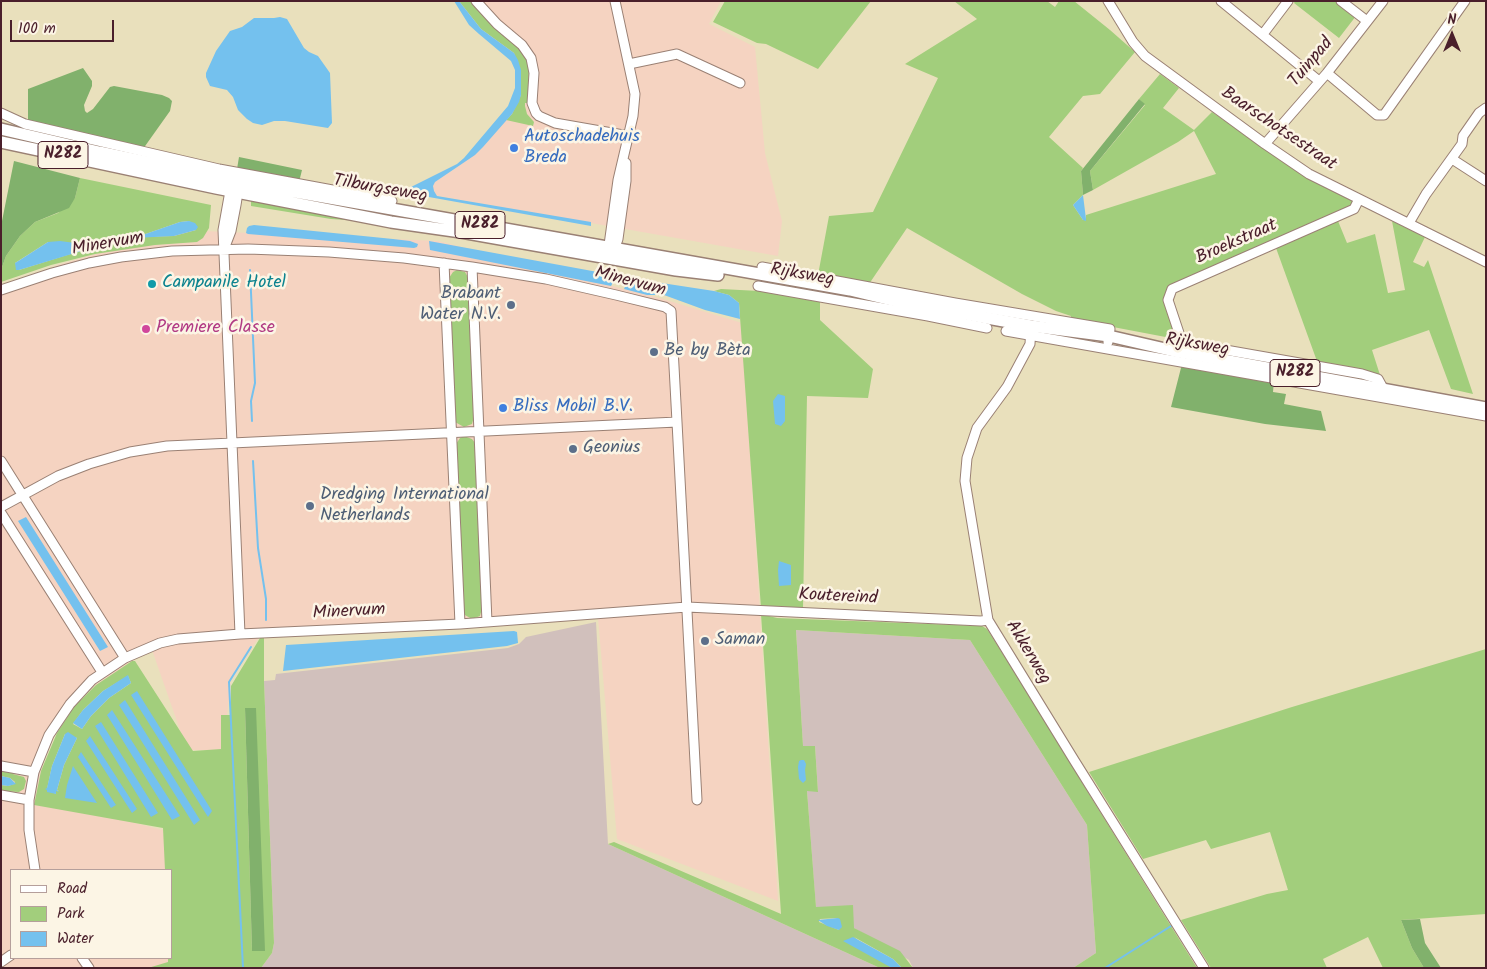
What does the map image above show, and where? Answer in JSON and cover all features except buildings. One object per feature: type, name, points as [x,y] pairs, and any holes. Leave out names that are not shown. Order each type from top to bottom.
[{"type":"main road","name":"Tilburgseweg","points":[[1,129],[99,152],[234,188]]},
{"type":"main road","name":"Tilburgseweg","points":[[1,142],[234,188],[757,277]]},
{"type":"main road","name":"Rijksweg","points":[[757,277],[850,290],[900,306],[1031,330],[1064,331],[1088,339],[1108,339],[1177,347],[1384,393],[1486,408]]},
{"type":"street","points":[[476,1],[497,24],[522,45],[531,58],[534,73],[532,103],[539,116],[555,123],[629,136]]},
{"type":"street","points":[[611,252],[626,181],[625,153],[633,116],[635,94],[615,1]]},
{"type":"street","name":"Baarschotsestraat","points":[[1108,1],[1133,42],[1145,56],[1265,144],[1309,174],[1486,262]]},
{"type":"street","points":[[1221,1],[1319,81]]},
{"type":"street","points":[[1263,34],[1288,1]]},
{"type":"street","points":[[1341,1],[1367,21]]},
{"type":"street","name":"Tuinpad","points":[[1265,144],[1327,73],[1382,1]]},
{"type":"street","points":[[1327,73],[1377,114],[1384,115],[1465,1]]},
{"type":"street","points":[[629,64],[677,54],[740,83]]},
{"type":"street","points":[[1409,223],[1426,194],[1462,144],[1463,136],[1479,113],[1486,108]]},
{"type":"street","name":"Tilburgseweg","points":[[2,115],[25,124],[181,161],[392,201]]},
{"type":"street","points":[[1452,158],[1486,181]]},
{"type":"street","points":[[234,188],[223,230],[240,634]]},
{"type":"street","name":"Broekstraat","points":[[1177,347],[1179,333],[1168,300],[1172,290],[1354,209],[1359,199]]},
{"type":"street","name":"Minervum","points":[[1,290],[52,273],[113,258],[172,251],[224,249],[329,252],[444,263],[546,279],[616,294],[665,307],[671,311],[697,800]]},
{"type":"street","points":[[444,263],[460,624]]},
{"type":"street","points":[[472,267],[487,622]]},
{"type":"street","name":"Rijksweg","points":[[757,277],[900,306],[987,328]]},
{"type":"street","name":"Rijksweg","points":[[850,290],[955,303],[1110,329],[1108,339]]},
{"type":"street","name":"Rijksweg","points":[[1006,331],[1031,330],[1384,393],[1486,416]]},
{"type":"street","name":"Akkerweg","points":[[1031,330],[1030,344],[1007,387],[977,428],[967,458],[965,482],[988,620],[1052,726],[1204,968]]},
{"type":"street","points":[[1,507],[22,494],[65,473],[89,464],[130,452],[167,446],[677,422]]},
{"type":"street","points":[[1,461],[125,658]]},
{"type":"street","points":[[1,513],[102,672]]},
{"type":"street","name":"Minervum","points":[[36,869],[29,830],[29,800],[34,772],[42,750],[59,718],[80,692],[102,672],[125,658],[154,646],[178,639],[240,634],[460,624],[687,607]]},
{"type":"street","name":"Koutereind","points":[[687,607],[988,620]]},
{"type":"street","points":[[1,766],[34,772]]},
{"type":"street","points":[[1,795],[29,800]]},
{"type":"shaded area","points":[[459,1],[721,1],[709,24],[755,47],[765,153],[782,221],[778,256],[427,194],[429,185],[456,168],[521,95],[521,70]]},
{"type":"shaded area","points":[[180,230],[438,241],[663,299],[742,323],[778,901],[617,839],[598,618],[260,635],[231,681],[223,750],[187,750],[151,647],[87,693],[51,727],[36,797],[166,831],[168,869],[10,869],[10,959],[171,959],[172,968],[1,968],[1,290],[58,265]]},
{"type":"shaded area","points":[[596,622],[608,844],[880,968],[261,968],[272,953],[274,943],[264,681],[275,680],[276,674],[508,648],[519,644],[526,637]]},
{"type":"shaded area","points":[[796,630],[970,640],[1087,825],[1096,953],[1073,968],[913,968],[909,960],[816,908],[807,791],[818,791],[815,746],[803,746]]},
{"type":"green space","points":[[459,1],[471,1],[500,32],[521,50],[527,59],[529,68],[528,103],[525,103],[525,106],[527,114],[534,122],[533,126],[506,120],[512,114],[521,95],[521,77],[514,53],[481,29]]},
{"type":"green space","points":[[725,1],[871,1],[818,69],[766,44],[757,43],[713,22]]},
{"type":"green space","points":[[954,1],[1047,1],[1055,7],[1059,1],[1074,1],[1135,52],[1100,94],[1083,96],[1049,137],[1083,168],[1081,171],[1083,195],[1073,205],[1083,220],[1086,219],[1086,215],[1216,174],[1194,131],[1093,190],[1090,171],[1145,105],[1139,99],[1160,74],[1179,88],[1163,108],[1194,130],[1212,112],[1306,177],[1356,200],[1352,209],[1170,288],[1176,339],[1071,319],[1071,316],[1056,311],[1022,294],[907,228],[869,284],[818,275],[829,216],[873,212],[938,78],[905,64],[977,19]]},
{"type":"green space","points":[[1295,1],[1337,1],[1356,16],[1339,38],[1294,3]]},
{"type":"green space","points":[[83,68],[92,81],[92,86],[84,105],[87,113],[93,109],[110,87],[114,86],[162,95],[172,101],[170,111],[143,149],[28,122],[28,89]]},
{"type":"green space","points":[[1139,99],[1145,104],[1090,171],[1093,190],[1083,195],[1081,171]]},
{"type":"green space","points":[[239,157],[302,170],[299,182],[237,169]]},
{"type":"green space","points":[[14,161],[80,178],[75,198],[69,208],[35,222],[20,236],[6,256],[1,270],[1,226]]},
{"type":"green space","points":[[80,178],[211,205],[209,228],[203,238],[197,242],[155,245],[95,254],[51,265],[1,282],[1,270],[6,256],[20,236],[35,222],[58,213],[75,198]],"holes":[[[189,221],[196,230],[174,236],[137,237],[180,222]],[[48,242],[96,246],[19,270],[15,263]]]},
{"type":"green space","points":[[251,199],[376,222],[331,219],[251,206]]},
{"type":"green space","points":[[1338,221],[1347,243],[1375,234],[1388,293],[1405,290],[1392,221],[1425,237],[1413,262],[1424,267],[1428,260],[1473,394],[1451,389],[1429,330],[1372,350],[1380,375],[1318,364],[1276,248]]},
{"type":"green space","points":[[457,270],[465,272],[470,281],[475,413],[472,424],[464,427],[455,422],[449,278]]},
{"type":"green space","points":[[721,289],[759,291],[820,302],[820,320],[873,369],[868,398],[807,396],[803,608],[776,606],[761,608],[739,303],[729,295],[714,291]]},
{"type":"green space","points":[[1182,364],[1274,381],[1273,392],[1286,394],[1284,404],[1321,411],[1326,431],[1265,424],[1171,407]]},
{"type":"green space","points":[[464,436],[472,439],[475,443],[483,604],[480,616],[472,619],[463,614],[456,444]]},
{"type":"green space","points":[[761,614],[777,618],[982,626],[987,629],[1055,736],[1197,968],[1073,968],[1096,953],[1087,825],[970,640],[796,630],[803,746],[815,746],[818,792],[807,791],[816,907],[853,905],[854,928],[900,951],[913,968],[902,968],[893,959],[854,937],[892,968],[880,968],[608,844],[614,842],[781,914]],"holes":[[[838,918],[839,930],[819,922],[820,919]]]},
{"type":"green space","points":[[260,638],[264,638],[274,943],[272,953],[261,968],[148,968],[172,959],[172,869],[165,869],[163,828],[34,805],[41,771],[57,733],[74,707],[96,685],[132,661],[135,661],[193,751],[221,749],[221,715],[231,715],[231,686]],"holes":[[[128,676],[131,683],[109,698],[91,716],[82,729],[73,724],[83,710],[103,691]],[[245,708],[256,708],[252,951]],[[65,734],[77,738],[64,765],[57,790],[59,790],[56,791],[56,794],[47,789],[52,766]]]},
{"type":"green space","points":[[1486,649],[1486,914],[1401,920],[1412,948],[1424,968],[1383,968],[1368,937],[1323,959],[1327,968],[1211,968],[1181,920],[1267,894],[1288,890],[1270,832],[1211,849],[1206,840],[1143,859],[1089,772],[1292,707]]},
{"type":"green space","points":[[245,708],[256,708],[265,951],[252,951]]},
{"type":"green space","points":[[1,769],[13,771],[13,774],[24,777],[26,781],[24,789],[19,792],[1,791],[1,785],[8,786],[15,782],[10,778],[1,776]]},
{"type":"green space","points":[[1420,919],[1425,943],[1441,968],[1424,968],[1412,948],[1401,920]]},
{"type":"water","points":[[454,1],[459,1],[481,29],[514,53],[521,70],[521,95],[512,114],[483,147],[475,155],[435,182],[433,186],[437,196],[591,222],[591,226],[412,194],[407,195],[405,199],[407,189],[457,164],[464,158],[508,106],[515,88],[515,70],[511,61],[469,25]]},
{"type":"water","points":[[280,17],[287,19],[304,48],[318,56],[330,73],[332,123],[328,128],[285,121],[274,121],[262,125],[253,123],[238,110],[233,97],[227,90],[210,86],[206,77],[216,51],[230,31],[242,27],[254,18]]},
{"type":"water","points":[[1083,195],[1086,221],[1083,220],[1073,205]]},
{"type":"water","points":[[189,221],[195,223],[198,227],[196,230],[174,236],[134,238],[180,222]]},
{"type":"water","points":[[249,226],[393,239],[418,244],[414,248],[246,233]]},
{"type":"water","points":[[60,241],[98,246],[16,270],[15,263],[48,242]]},
{"type":"water","points":[[429,241],[614,275],[615,279],[611,286],[430,250]]},
{"type":"water","points":[[629,278],[729,295],[739,303],[740,319],[705,310],[664,295],[647,295],[624,289]]},
{"type":"water","points":[[778,394],[785,396],[785,421],[781,426],[775,424],[773,401]]},
{"type":"water","points":[[26,517],[108,647],[100,651],[18,521]]},
{"type":"water","points":[[779,561],[791,565],[791,585],[779,586]]},
{"type":"water","points":[[517,632],[518,643],[507,646],[283,671],[286,645]]},
{"type":"water","points":[[128,675],[131,683],[109,698],[91,716],[82,729],[73,723],[83,710],[103,691]]},
{"type":"water","points":[[137,691],[212,811],[208,817],[131,695]]},
{"type":"water","points":[[125,700],[200,820],[194,825],[119,705]]},
{"type":"water","points":[[112,710],[180,816],[172,820],[107,715]]},
{"type":"water","points":[[101,722],[158,813],[151,817],[95,726]]},
{"type":"water","points":[[68,732],[77,738],[64,765],[57,790],[59,792],[56,791],[56,794],[47,792],[45,789],[47,788],[52,766],[65,734]]},
{"type":"water","points":[[90,736],[137,809],[132,813],[86,741]]},
{"type":"water","points":[[81,752],[116,805],[111,808],[78,757]]},
{"type":"water","points":[[801,760],[804,760],[806,764],[806,780],[803,783],[799,779],[798,767]]},
{"type":"water","points":[[73,766],[97,803],[65,798]]},
{"type":"water","points":[[1,776],[10,778],[16,784],[1,785]]},
{"type":"water","points":[[838,918],[842,927],[839,930],[827,926],[818,920]]},
{"type":"water","points":[[853,937],[893,959],[902,968],[892,968],[843,941]]},
{"type":"waterway","points":[[250,270],[255,383],[251,401],[252,421]]},
{"type":"waterway","points":[[253,461],[258,548],[266,599],[266,620]]},
{"type":"waterway","points":[[243,968],[229,682],[251,647]]},
{"type":"waterway","points":[[1105,968],[1171,926]]},
{"type":"place","name":"Autoschadehuis Breda","points":[[514,148]]},
{"type":"place","name":"Campanile Hotel","points":[[152,284]]},
{"type":"place","name":"Brabant Water N.V.","points":[[511,305]]},
{"type":"place","name":"Premiere Classe","points":[[146,329]]},
{"type":"place","name":"Be by Bèta","points":[[654,352]]},
{"type":"place","name":"Bliss Mobil B.V.","points":[[503,408]]},
{"type":"place","name":"Geonius","points":[[573,449]]},
{"type":"place","name":"Dredging International Netherlands","points":[[310,506]]},
{"type":"place","name":"Saman","points":[[705,641]]}]
